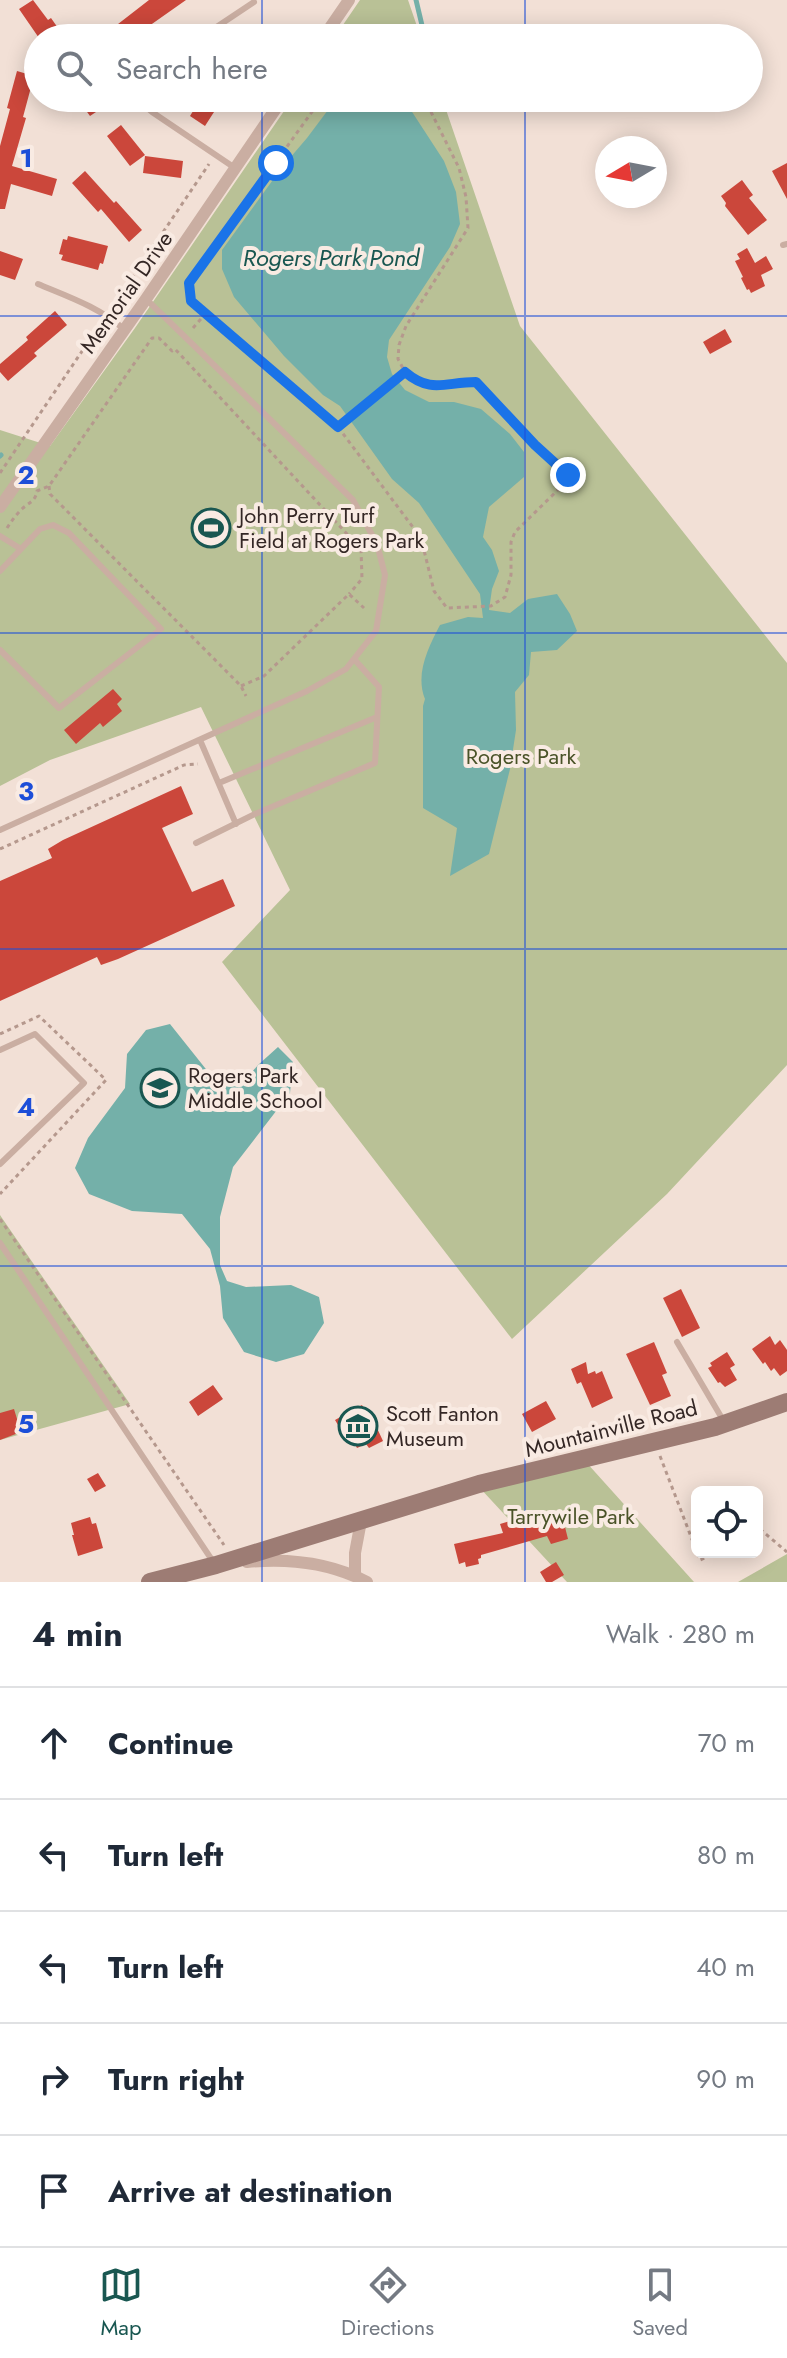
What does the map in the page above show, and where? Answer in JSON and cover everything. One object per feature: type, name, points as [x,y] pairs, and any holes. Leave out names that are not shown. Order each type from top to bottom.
[{"type":"street","points":[[333,24],[349,0]]},
{"type":"street","name":"Memorial Drive","points":[[0,507],[273,112]]},
{"type":"street","name":"Mountainville Road","points":[[150,1582],[216,1565],[479,1484],[725,1424],[787,1402]]},
{"type":"street","points":[[216,1565],[301,1561],[361,1579],[356,1544],[361,1521]]},
{"type":"lane","points":[[221,24],[254,2]]},
{"type":"lane","points":[[152,112],[235,168]]},
{"type":"lane","points":[[38,284],[89,304],[107,314],[125,330]]},
{"type":"lane","points":[[0,830],[307,691],[346,669],[376,631],[385,575],[377,544],[353,500],[146,299]]},
{"type":"lane","points":[[0,571],[40,529],[53,525],[69,533],[161,629],[59,708],[0,650]]},
{"type":"lane","points":[[0,536],[21,549]]},
{"type":"lane","points":[[196,843],[375,763],[379,687],[354,659]]},
{"type":"lane","points":[[219,783],[377,717]]},
{"type":"lane","points":[[200,740],[236,824]]},
{"type":"lane","points":[[0,1050],[35,1034],[84,1083],[2,1161]]},
{"type":"lane","points":[[0,1149],[2,1161]]},
{"type":"lane","points":[[0,1243],[216,1565]]},
{"type":"lane","points":[[677,1342],[725,1424]]},
{"type":"path","points":[[312,112],[189,283],[191,301],[338,427],[421,538],[434,591],[447,608],[491,606],[505,597],[511,575],[511,542],[515,532],[569,476],[476,382],[428,386],[405,372],[398,359],[406,326],[468,228],[466,197],[459,168],[431,112]]},
{"type":"path","points":[[114,305],[216,155]]},
{"type":"path","points":[[0,473],[99,326]]},
{"type":"path","points":[[0,536],[23,507],[32,503],[38,495],[37,491],[49,486],[152,338],[159,338],[172,351],[175,349],[361,549],[362,579],[349,594],[264,676],[241,686]]},
{"type":"path","points":[[338,427],[405,372]]},
{"type":"path","points":[[49,486],[50,494],[241,686],[246,696]]},
{"type":"path","points":[[349,594],[364,608]]},
{"type":"path","points":[[0,849],[184,765],[199,764],[204,768]]},
{"type":"path","points":[[0,1034],[39,1016],[106,1080],[0,1194]]},
{"type":"path","points":[[0,1219],[224,1545]]},
{"type":"path","points":[[660,1456],[691,1537]]},
{"type":"path","points":[[763,1532],[787,1552]]},
{"type":"green space","points":[[360,0],[408,0],[416,24],[344,24]]},
{"type":"green space","name":"Rogers Park","points":[[283,112],[447,112],[520,326],[787,663],[787,1065],[667,1194],[512,1339],[222,962],[290,890],[201,707],[50,760],[0,786],[0,430],[50,446]]},
{"type":"green space","points":[[0,1215],[2,1218],[130,1404],[0,1440]]},
{"type":"green space","name":"Tarrywile Park","points":[[586,1462],[694,1582],[567,1582],[479,1487]]},
{"type":"green space","points":[[787,1554],[787,1582],[738,1582]]},
{"type":"water","name":"Rogers Park Pond","points":[[326,112],[412,112],[444,161],[456,192],[460,224],[450,247],[389,340],[387,357],[392,374],[405,390],[429,402],[454,402],[481,409],[510,434],[524,452],[524,477],[489,507],[483,537],[492,550],[499,571],[489,610],[510,613],[528,599],[557,594],[577,631],[557,650],[531,652],[529,675],[515,692],[516,730],[510,769],[489,854],[450,876],[457,828],[423,808],[425,699],[421,680],[427,652],[440,625],[468,617],[483,618],[480,594],[419,503],[392,479],[340,406],[323,395],[284,356],[234,297],[222,269],[222,250]]},
{"type":"water","points":[[170,1024],[217,1083],[239,1087],[278,1047],[293,1062],[290,1093],[233,1167],[220,1217],[220,1265],[227,1281],[246,1287],[291,1285],[319,1297],[324,1323],[304,1354],[276,1362],[244,1352],[223,1318],[220,1286],[210,1249],[182,1214],[132,1211],[89,1194],[75,1168],[88,1138],[125,1088],[127,1054],[146,1030]]},
{"type":"building","points":[[33,0],[48,20],[51,18],[55,24],[29,24],[19,9]]},
{"type":"building","points":[[149,0],[186,0],[152,24],[118,24]]},
{"type":"building","points":[[17,71],[24,73],[23,117],[26,118],[12,166],[57,179],[52,196],[11,184],[5,209],[0,209],[0,146],[10,109],[7,108]]},
{"type":"building","points":[[192,112],[214,112],[205,126],[190,116]]},
{"type":"building","points":[[121,125],[145,155],[130,166],[107,136]]},
{"type":"building","points":[[145,156],[183,161],[181,178],[143,173]]},
{"type":"building","points":[[787,163],[787,199],[772,171]]},
{"type":"building","points":[[85,171],[142,230],[129,242],[101,209],[98,212],[72,183]]},
{"type":"building","points":[[742,180],[753,195],[749,198],[767,220],[748,235],[725,206],[721,196]]},
{"type":"building","points":[[68,236],[108,246],[98,270],[61,260],[63,255],[59,254],[63,239],[67,240]]},
{"type":"building","points":[[747,248],[755,263],[766,256],[773,269],[761,275],[765,286],[751,293],[735,261],[740,259],[737,254]]},
{"type":"building","points":[[0,251],[23,259],[15,280],[0,275]]},
{"type":"building","points":[[55,311],[67,325],[34,353],[37,356],[8,381],[0,372],[0,364]]},
{"type":"building","points":[[725,329],[732,342],[710,354],[703,342]]},
{"type":"building","points":[[113,689],[122,699],[117,704],[122,711],[103,727],[100,723],[76,744],[64,730]]},
{"type":"building","points":[[181,786],[193,814],[162,828],[192,892],[223,879],[235,906],[118,959],[101,965],[97,957],[0,1001],[0,881],[52,858],[48,849],[63,840]]},
{"type":"building","points":[[681,1289],[700,1328],[682,1337],[663,1298]]},
{"type":"building","points":[[770,1336],[775,1345],[780,1340],[787,1350],[787,1371],[780,1376],[774,1368],[771,1371],[765,1362],[763,1364],[752,1349]]},
{"type":"building","points":[[654,1342],[667,1373],[662,1375],[671,1396],[650,1405],[626,1354]]},
{"type":"building","points":[[727,1352],[735,1365],[730,1368],[737,1380],[725,1387],[718,1383],[708,1368],[712,1366],[710,1363]]},
{"type":"building","points":[[586,1362],[588,1374],[602,1371],[613,1398],[592,1408],[581,1382],[577,1384],[571,1369]]},
{"type":"building","points":[[213,1385],[223,1399],[198,1416],[189,1402]]},
{"type":"building","points":[[546,1401],[556,1419],[532,1432],[522,1414]]},
{"type":"building","name":"Scott Fanton Museum","points":[[362,1405],[367,1415],[370,1413],[383,1441],[369,1448],[366,1444],[357,1448],[349,1433],[344,1435],[335,1420]]},
{"type":"building","points":[[14,1409],[21,1432],[0,1440],[0,1413]]},
{"type":"building","points":[[98,1473],[106,1486],[95,1492],[87,1479]]},
{"type":"building","points":[[90,1517],[92,1524],[96,1523],[103,1548],[78,1556],[71,1523]]},
{"type":"building","points":[[536,1517],[538,1526],[563,1519],[568,1539],[551,1544],[547,1536],[481,1555],[479,1564],[466,1567],[465,1562],[459,1564],[454,1544],[503,1533],[500,1524],[513,1520],[514,1524]]},
{"type":"building","points":[[556,1562],[564,1575],[546,1582],[540,1572]]},
{"type":"waterway","points":[[416,0],[422,24]]},
{"type":"place","name":"John Perry Turf Field at Rogers Park","points":[[211,528]]},
{"type":"place","name":"Rogers Park Middle School","points":[[160,1088]]},
{"type":"place","name":"Scott Fanton Museum","points":[[358,1426]]},
{"type":"route","points":[[276,163],[189,283],[191,301],[338,427],[405,372],[428,386],[476,382],[568,475]]}]
